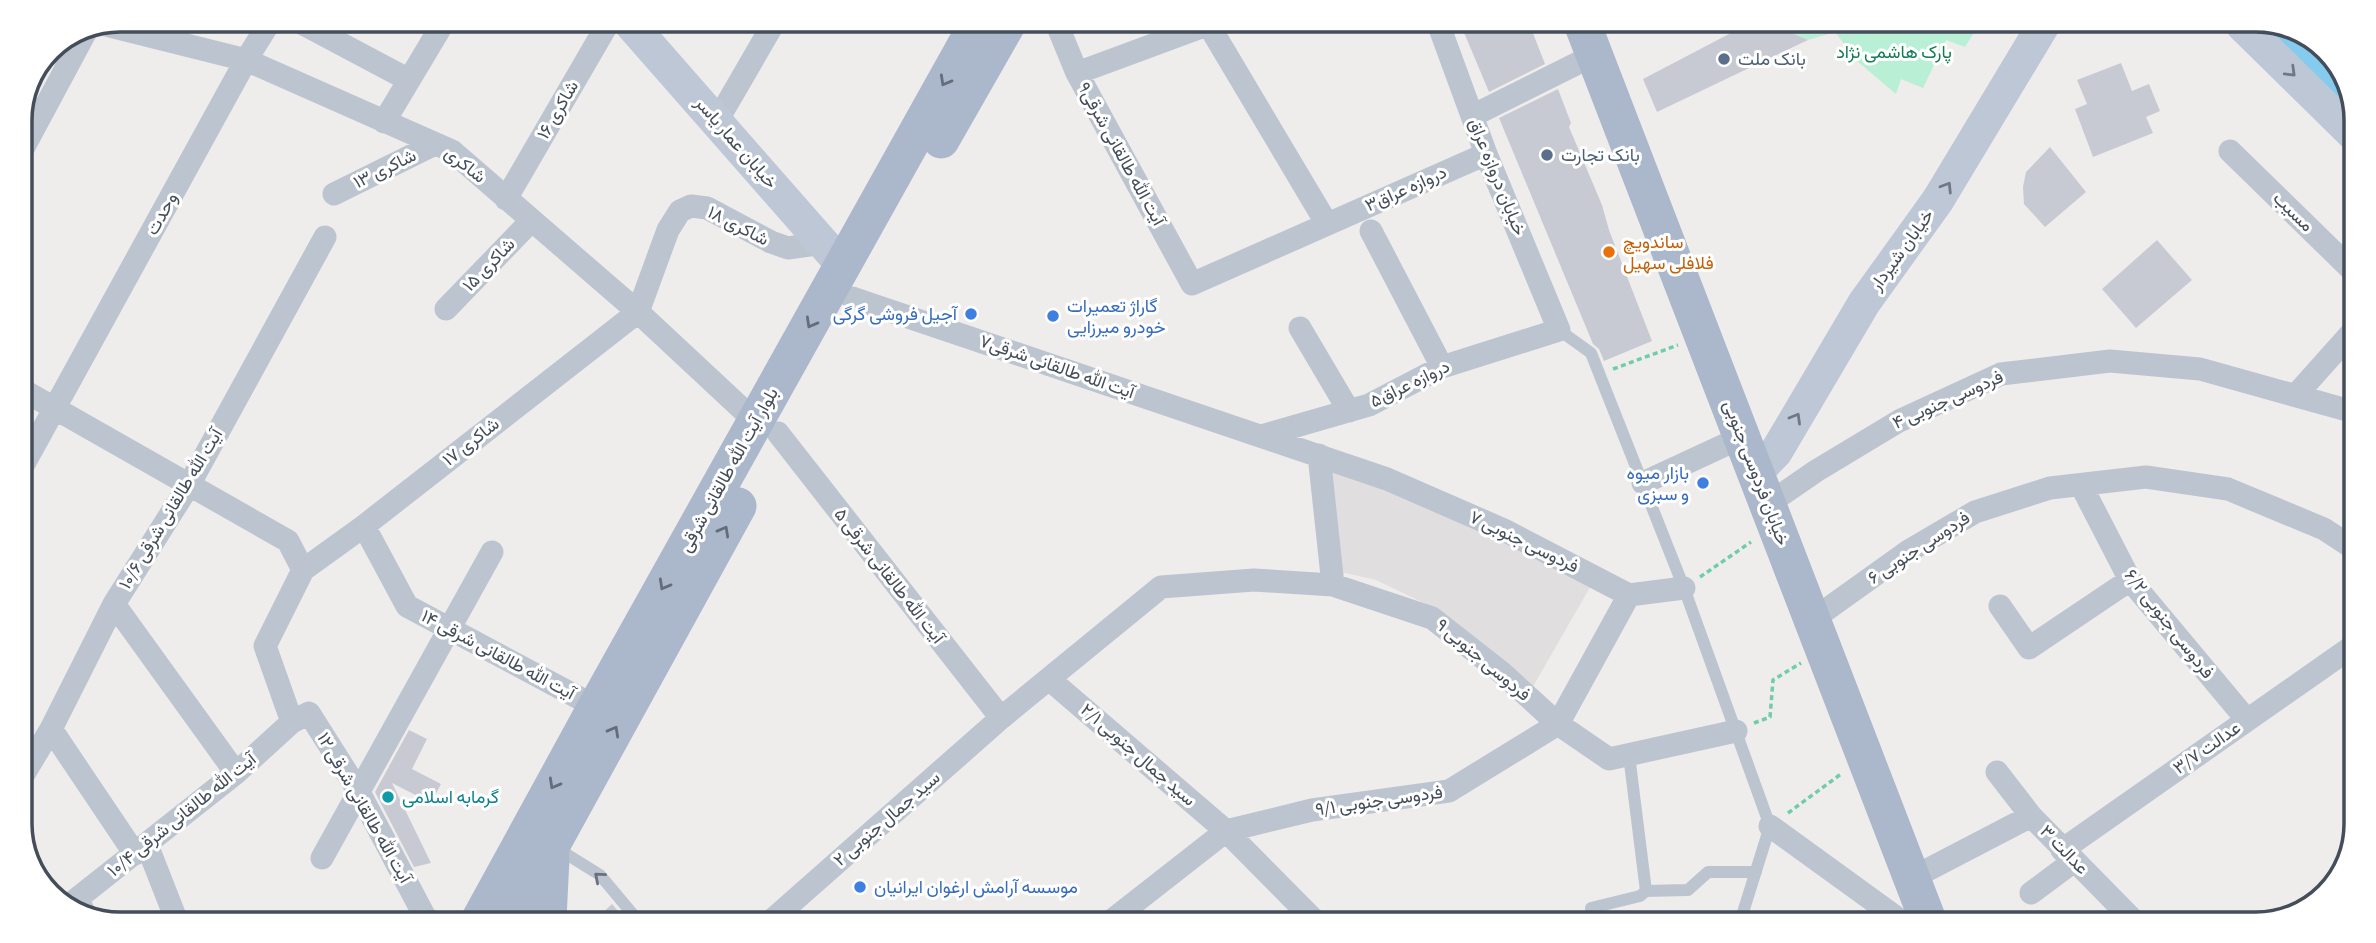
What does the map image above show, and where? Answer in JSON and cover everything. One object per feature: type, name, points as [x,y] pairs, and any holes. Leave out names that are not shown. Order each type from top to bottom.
[{"type":"main road","name":"بلوار آیت الله طالقانی شرقی","points":[[515,912],[766,428],[839,269],[973,32]]},
{"type":"main road","name":"بلوار آیت الله طالقانی شرقی","points":[[839,269],[1002,32]]},
{"type":"main road","name":"خیابان فردوسی جنوبی","points":[[1588,39],[1925,912]]},
{"type":"main road","name":"بلوار آیت الله طالقانی شرقی","points":[[484,912],[596,707],[766,428]]},
{"type":"main road","points":[[548,912],[551,845]]},
{"type":"street","name":"شاکری","points":[[134,32],[246,60],[452,151],[638,312],[766,428]]},
{"type":"street","name":"وحدت","points":[[32,451],[264,32]]},
{"type":"street","points":[[319,32],[409,80]]},
{"type":"street","points":[[384,122],[438,32]]},
{"type":"street","name":"شاکری ۱۶","points":[[506,198],[603,32]]},
{"type":"street","name":"خیابان عمار یاسر","points":[[639,32],[717,121],[839,269]]},
{"type":"street","points":[[717,121],[769,32]]},
{"type":"street","name":"آیت الله طالقانی شرقی۹","points":[[1060,32],[1077,73],[1192,284]]},
{"type":"street","points":[[1077,73],[1188,32]]},
{"type":"street","points":[[1217,32],[1327,224]]},
{"type":"street","name":"خیابان دروازه عراق","points":[[1441,32],[1486,154],[1559,330]]},
{"type":"street","name":"خیابان شیردار","points":[[1766,501],[1776,452],[1864,303],[1938,200],[2039,32]]},
{"type":"street","points":[[2250,32],[2344,125]]},
{"type":"street","points":[[1472,116],[1588,39]]},
{"type":"street","points":[[32,132],[81,41]]},
{"type":"street","name":"شاکری ۱۳","points":[[334,194],[435,144]]},
{"type":"street","name":"مسیب","points":[[2230,151],[2344,261]]},
{"type":"street","name":"دروازه عراق۳","points":[[1192,284],[1486,154]]},
{"type":"street","name":"شاکری ۱۸","points":[[638,312],[668,230],[685,207],[707,208],[771,242],[839,269]]},
{"type":"street","name":"شاکری ۱۵","points":[[446,309],[531,221]]},
{"type":"street","points":[[1371,231],[1442,366]]},
{"type":"street","name":"آیت الله طالقانی شرقی ۱۰/۶","points":[[32,760],[51,729],[114,604],[189,485],[325,237]]},
{"type":"street","name":"آیت الله طالقانی شرقی۷","points":[[839,269],[1261,436]]},
{"type":"street","name":"شاکری ۱۷","points":[[303,570],[364,526],[638,312]]},
{"type":"street","points":[[1300,328],[1349,411]]},
{"type":"street","name":"دروازه عراق۵","points":[[1261,436],[1369,405],[1442,366],[1559,330]]},
{"type":"street","points":[[2296,395],[2344,341]]},
{"type":"street","name":"فردوسی جنوبی ۴","points":[[1766,501],[1899,421],[2000,374],[2110,361],[2200,369],[2344,409]]},
{"type":"street","points":[[32,395],[288,541],[303,570],[265,646],[292,722]]},
{"type":"street","name":"آیت الله طالقانی شرقی ۵","points":[[766,428],[1001,718]]},
{"type":"street","name":"فردوسی جنوبی ۷","points":[[1261,436],[1387,479],[1504,530],[1629,594]]},
{"type":"street","points":[[1643,483],[1742,438]]},
{"type":"street","points":[[1319,455],[1333,585]]},
{"type":"street","name":"فردوسی جنوبی ۶","points":[[1818,635],[1907,551],[1975,512],[2050,488],[2146,477],[2228,489],[2324,529],[2344,542]]},
{"type":"street","name":"فردوسی جنوبی ۶/۲","points":[[2081,485],[2130,580],[2247,720]]},
{"type":"street","name":"آیت الله طالقانی شرقی ۱۴","points":[[364,526],[407,606],[596,707]]},
{"type":"street","points":[[322,858],[492,552]]},
{"type":"street","name":"فردوسی جنوبی ۹","points":[[1001,718],[1161,587],[1254,580],[1333,585],[1432,618],[1501,672],[1558,724],[1609,759],[1736,730]]},
{"type":"street","points":[[2000,606],[2029,648],[2130,580]]},
{"type":"street","points":[[1558,724],[1629,594],[1684,588]]},
{"type":"street","points":[[114,604],[236,773]]},
{"type":"street","name":"عدالت ۳/۷","points":[[2031,893],[2068,855],[2247,720],[2344,652]]},
{"type":"street","name":"سید جمال جنوبی ۲/۱","points":[[1049,679],[1226,831],[1306,912]]},
{"type":"street","name":"آیت الله طالقانی شرقی ۱۲","points":[[292,722],[309,713],[359,792],[422,912]]},
{"type":"street","name":"سید جمال جنوبی ۲","points":[[781,912],[1001,718]]},
{"type":"street","name":"آیت الله طالقانی شرقی ۱۰/۴","points":[[83,903],[141,849],[236,773],[292,722]]},
{"type":"street","name":"فردوسی جنوبی ۹/۱","points":[[1226,831],[1312,810],[1449,791],[1558,724]]},
{"type":"street","points":[[51,729],[141,849],[172,912]]},
{"type":"street","name":"عدالت ۳","points":[[1997,772],[2031,816],[2125,912]]},
{"type":"street","points":[[1912,878],[2031,816]]},
{"type":"street","points":[[1770,826],[1889,912]]},
{"type":"street","points":[[1122,912],[1226,831]]},
{"type":"lane","points":[[1559,330],[1591,353],[1600,374],[1684,588],[1770,826],[1743,912]]},
{"type":"lane","points":[[1629,755],[1646,891]]},
{"type":"lane","points":[[551,845],[600,875],[631,912]]},
{"type":"lane","points":[[1591,908],[1640,896],[1646,891],[1688,890],[1708,872],[1756,872]]},
{"type":"path","points":[[1600,374],[1703,335]]},
{"type":"path","points":[[1684,588],[1766,501]]},
{"type":"path","points":[[1736,730],[1770,717],[1773,680],[1818,635]]},
{"type":"path","points":[[1770,826],[1865,757]]},
{"type":"shaded area","points":[[1331,466],[1420,500],[1593,582],[1531,690],[1463,628],[1426,604],[1376,580],[1341,572]]},
{"type":"green space","name":"پارک هاشمی نژاد","points":[[1790,32],[1835,32],[1808,40]]},
{"type":"green space","name":"پارک هاشمی نژاد","points":[[1835,32],[1974,32],[1965,47],[1946,40],[1923,88],[1901,79],[1896,94],[1857,61]]},
{"type":"building","points":[[1464,32],[1533,32],[1545,64],[1489,92]]},
{"type":"building","name":"بانک ملت","points":[[1733,32],[1790,32],[1808,40],[1657,112],[1643,79]]},
{"type":"building","points":[[2121,63],[2132,91],[2149,84],[2160,111],[2146,117],[2153,133],[2093,157],[2075,109],[2087,104],[2077,80]]},
{"type":"building","points":[[1558,89],[1571,123],[1569,127],[1602,205],[1652,341],[1604,361],[1599,349],[1593,344],[1499,118]]},
{"type":"building","points":[[2050,147],[2086,192],[2045,227],[2024,204],[2023,187],[2026,172]]},
{"type":"building","points":[[2157,240],[2192,280],[2136,328],[2102,289]]},
{"type":"building","name":"گرمابه اسلامی","points":[[409,730],[427,739],[412,769],[441,784],[431,803],[392,783],[431,863],[414,867],[375,792]]},
{"type":"building","points":[[612,904],[619,912],[604,912]]},
{"type":"waterway","points":[[2285,36],[2339,89]]},
{"type":"place","name":"بانک ملت","points":[[1724,59]]},
{"type":"place","name":"بانک تجارت","points":[[1547,155]]},
{"type":"place","name":"ساندویچ فلافلی سهیل","points":[[1609,252]]},
{"type":"place","name":"آجیل فروشی گرگی","points":[[971,314]]},
{"type":"place","name":"گاراژ تعمیرات خودرو میرزایی","points":[[1053,316]]},
{"type":"place","name":"بازار میوه و سبزی","points":[[1703,483]]},
{"type":"place","name":"گرمابه اسلامی","points":[[388,797]]},
{"type":"place","name":"موسسه آرامش ارغوان ایرانیان","points":[[860,887]]}]
